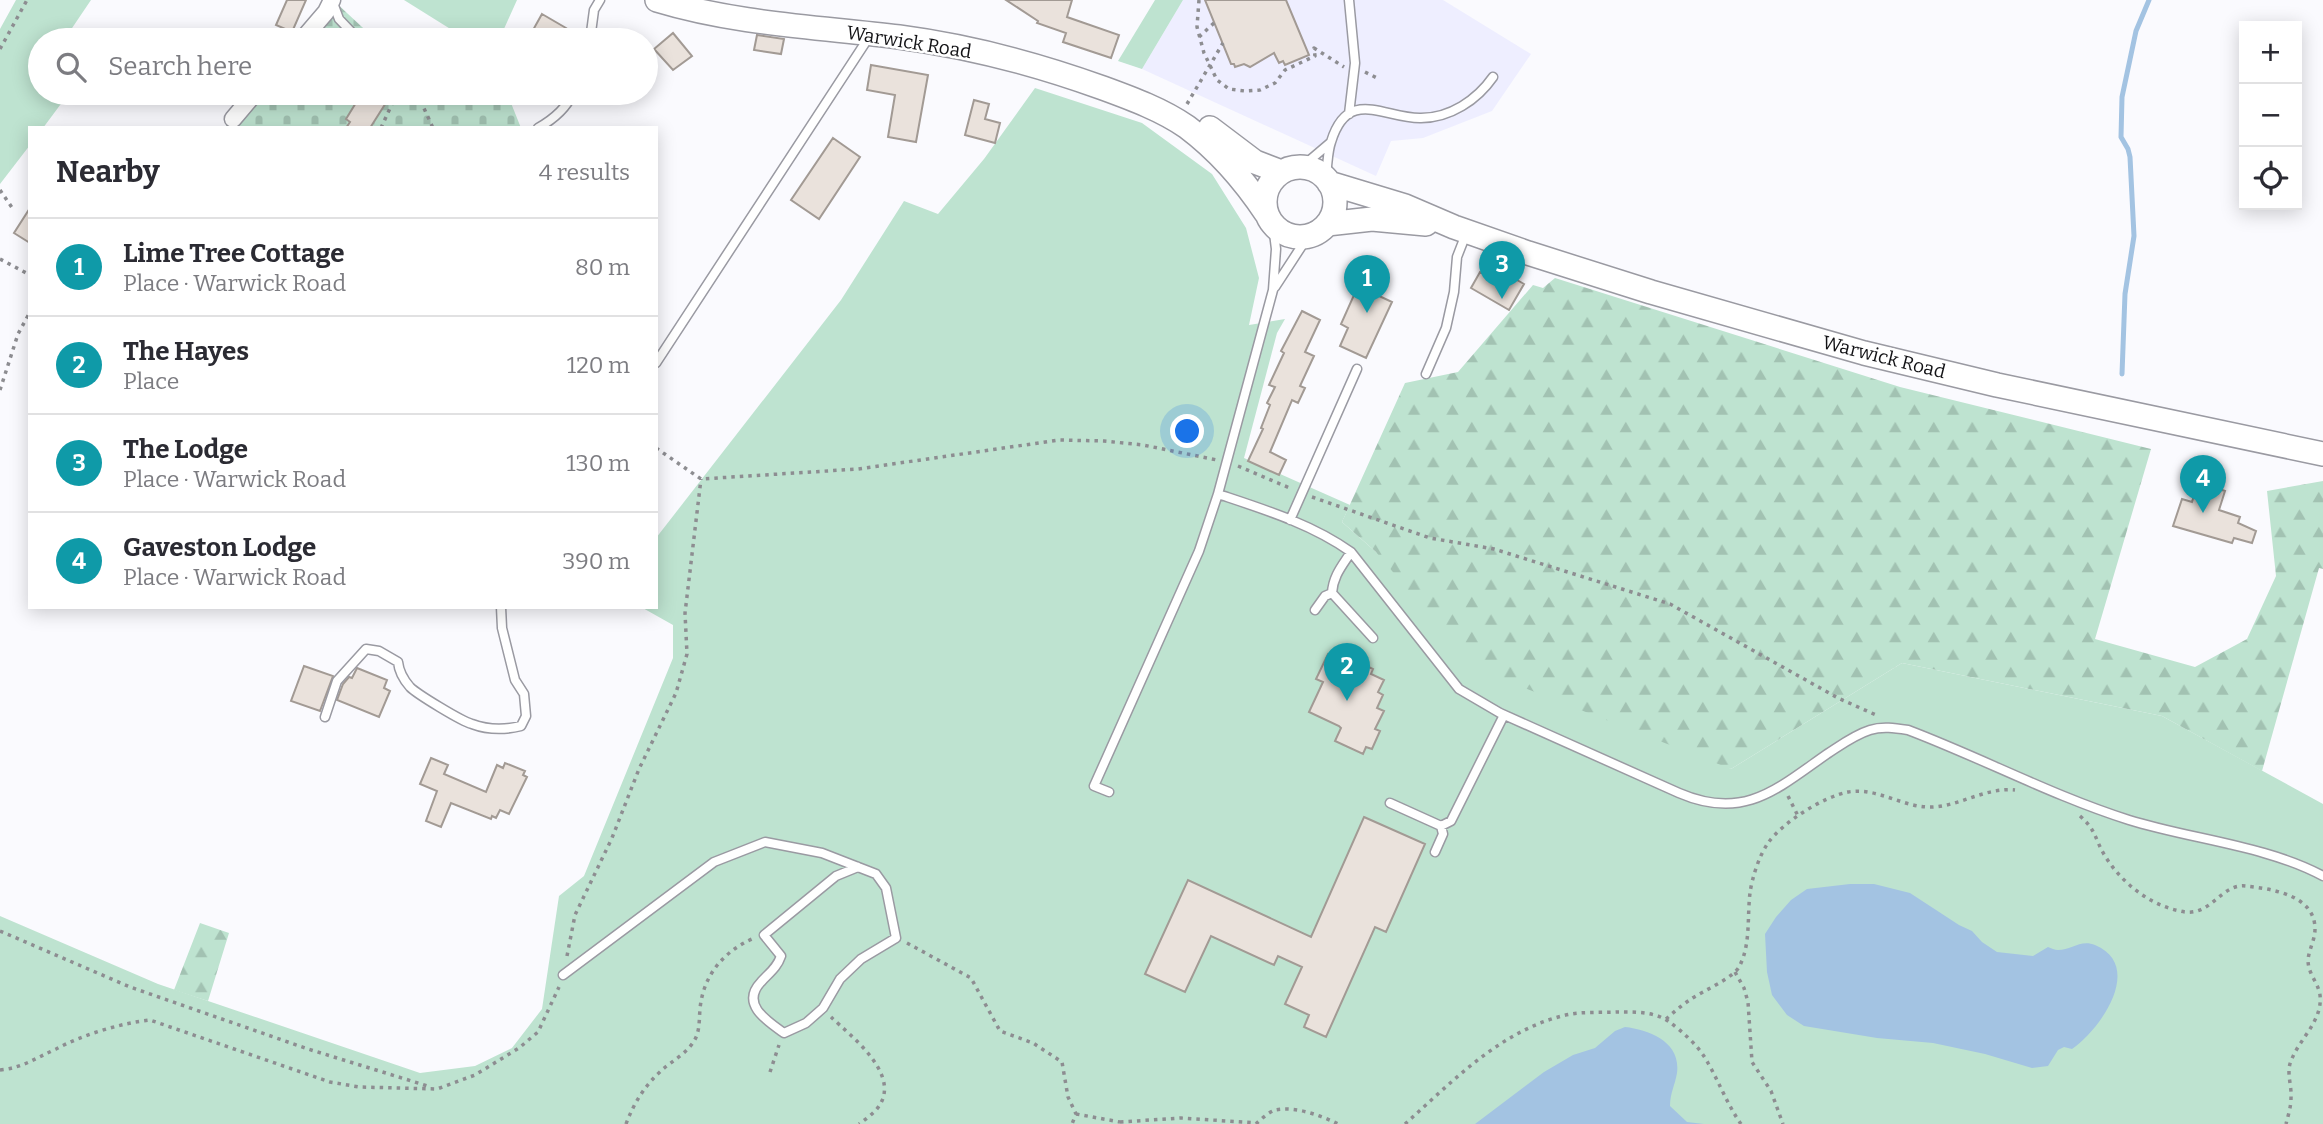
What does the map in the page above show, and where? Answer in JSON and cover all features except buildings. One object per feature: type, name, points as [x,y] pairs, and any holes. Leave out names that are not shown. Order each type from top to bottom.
[{"type":"street","points":[[312,28],[332,0]]},
{"type":"street","name":"Warwick Road","points":[[657,0],[739,19],[871,34],[970,50],[1052,71],[1155,109],[1181,115],[1212,129],[1255,162],[1288,170]]},
{"type":"street","points":[[233,119],[245,105]]},
{"type":"street","name":"Warwick Road","points":[[1155,109],[1185,126],[1217,152],[1243,181],[1270,219]]},
{"type":"street","points":[[1311,169],[1327,181],[1332,190],[1334,205],[1321,229],[1304,237],[1294,237],[1281,232],[1270,219],[1265,200],[1273,180],[1288,170],[1311,169]]},
{"type":"street","name":"Warwick Road","points":[[1327,181],[1405,206],[1460,230],[1651,292],[1864,354],[2323,454]]},
{"type":"street","name":"Warwick Road","points":[[1321,229],[1372,219],[1460,230]]},
{"type":"lane","points":[[332,0],[334,11],[348,28]]},
{"type":"lane","points":[[592,28],[594,10],[600,0]]},
{"type":"lane","points":[[1349,0],[1354,68],[1349,114]]},
{"type":"lane","points":[[658,360],[871,34]]},
{"type":"lane","points":[[1327,181],[1330,143],[1349,114],[1369,108],[1420,118],[1443,114],[1465,105],[1493,77]]},
{"type":"lane","points":[[541,126],[555,118],[564,105]]},
{"type":"lane","points":[[1288,170],[1310,160],[1330,143]]},
{"type":"lane","points":[[1109,792],[1094,786],[1199,551],[1218,494],[1273,290],[1276,249],[1270,219]]},
{"type":"lane","points":[[1273,290],[1303,244],[1321,229]]},
{"type":"lane","points":[[1426,374],[1446,328],[1454,292],[1460,230]]},
{"type":"lane","points":[[1290,520],[1357,369]]},
{"type":"lane","points":[[1218,494],[1290,520],[1338,542],[1351,552],[1459,689],[1504,715],[1691,798],[1716,803],[1748,801],[1769,795],[1854,736],[1881,728],[1908,730],[2113,814],[2288,860],[2323,876]]},
{"type":"lane","points":[[1332,593],[1337,572],[1351,552]]},
{"type":"lane","points":[[1315,610],[1325,596],[1332,593]]},
{"type":"lane","points":[[1332,593],[1373,638]]},
{"type":"lane","points":[[325,717],[337,681],[366,649],[379,651],[398,662],[399,672],[411,688],[470,724],[493,729],[521,726],[526,716],[524,694],[515,680],[502,628],[501,609]]},
{"type":"lane","points":[[1441,826],[1451,821],[1504,715]]},
{"type":"lane","points":[[1390,803],[1441,826]]},
{"type":"lane","points":[[1435,852],[1443,834],[1441,826]]},
{"type":"lane","points":[[563,975],[714,863],[765,842],[822,853],[858,867],[876,874],[886,888],[897,937],[861,959],[840,979],[823,1008],[806,1023],[784,1034],[761,1016],[754,1005],[754,993],[778,965],[781,956],[764,935],[836,876],[858,867]]},
{"type":"path","points":[[0,49],[27,0]]},
{"type":"path","points":[[1199,0],[1199,37],[1217,80],[1229,89],[1245,91],[1275,83],[1285,70],[1315,56],[1314,48],[1345,67],[1379,79]]},
{"type":"path","points":[[1199,37],[1214,23]]},
{"type":"path","points":[[1181,115],[1223,43]]},
{"type":"path","points":[[382,126],[392,105]]},
{"type":"path","points":[[422,105],[432,126]]},
{"type":"path","points":[[0,190],[13,209]]},
{"type":"path","points":[[0,259],[28,274]]},
{"type":"path","points":[[0,390],[18,334],[28,316]]},
{"type":"path","points":[[658,449],[701,480],[858,468],[1059,440],[1143,445],[1226,461],[1301,492],[1430,538],[1494,549],[1670,604],[1838,698],[1908,730]]},
{"type":"path","points":[[0,1070],[21,1067],[56,1048],[102,1032],[133,1022],[150,1020],[330,1082],[359,1087],[437,1088],[475,1074],[519,1048],[538,1032],[563,975],[575,915],[612,838],[639,769],[676,693],[687,654],[685,613],[701,480]]},
{"type":"path","points":[[1782,785],[1798,816]]},
{"type":"path","points":[[1666,1019],[1687,1001],[1738,970],[1745,952],[1750,891],[1757,866],[1768,843],[1798,816],[1847,792],[1867,792],[1913,806],[1930,807],[1953,804],[2004,789],[2022,791]]},
{"type":"path","points":[[2077,814],[2091,827],[2103,853],[2133,889],[2178,911],[2201,910],[2233,887],[2243,885],[2277,890],[2292,897],[2312,914],[2315,928],[2308,955],[2308,968],[2320,993],[2320,1002],[2310,1032],[2289,1064],[2291,1099],[2286,1124]]},
{"type":"path","points":[[0,931],[130,987],[309,1049],[437,1088]]},
{"type":"path","points":[[626,1124],[641,1093],[650,1082],[693,1044],[699,1029],[702,995],[718,963],[738,946],[764,935]]},
{"type":"path","points":[[897,937],[971,978],[1000,1031],[1032,1043],[1062,1062],[1068,1097],[1076,1114],[1072,1124]]},
{"type":"path","points":[[1735,972],[1748,1002],[1752,1062],[1774,1098],[1783,1124]]},
{"type":"path","points":[[823,1008],[880,1069],[884,1083],[883,1098],[878,1109],[859,1124]]},
{"type":"path","points":[[1405,1124],[1472,1064],[1504,1042],[1538,1024],[1580,1013],[1648,1013],[1666,1019],[1708,1062],[1730,1109],[1741,1124]]},
{"type":"path","points":[[770,1072],[784,1034]]},
{"type":"path","points":[[1076,1114],[1120,1123],[1181,1118],[1256,1123],[1273,1110],[1294,1110],[1313,1113],[1338,1124]]},
{"type":"shaded area","points":[[1183,0],[1443,0],[1531,54],[1492,111],[1423,138],[1391,141],[1376,176],[1142,69]]},
{"type":"green space","points":[[16,0],[91,0],[72,28],[28,28],[28,105],[60,105],[44,126],[28,126],[28,148],[0,184],[0,29]]},
{"type":"green space","points":[[333,0],[363,28],[311,28]]},
{"type":"green space","points":[[404,0],[517,0],[504,28],[449,28]]},
{"type":"green space","points":[[1155,0],[1183,0],[1142,69],[1118,61]]},
{"type":"green space","points":[[1035,88],[1142,123],[1212,174],[1246,228],[1259,278],[1249,325],[1285,319],[1277,333],[1244,458],[1350,505],[1342,522],[1376,552],[1731,769],[1902,663],[2162,716],[2323,804],[2323,1124],[0,1124],[0,916],[158,984],[420,1073],[475,1066],[512,1048],[542,1009],[559,896],[584,876],[673,658],[673,625],[645,609],[658,609],[658,535],[841,300],[904,201],[938,214],[984,159]]},
{"type":"green space","points":[[244,105],[512,105],[520,126],[226,126]]},
{"type":"green space","points":[[1555,278],[1900,387],[2151,449],[2095,639],[2195,667],[2247,639],[2276,576],[2267,491],[2323,481],[2323,569],[2319,568],[2262,771],[2162,716],[1902,663],[1731,769],[1474,668],[1376,552],[1342,522],[1405,383],[1458,372],[1533,285],[1543,288]]},
{"type":"green space","points":[[200,923],[229,933],[208,1001],[174,990]]},
{"type":"water","points":[[1874,884],[1910,893],[1972,931],[1997,952],[2033,956],[2048,947],[2063,950],[2085,943],[2095,945],[2110,955],[2116,967],[2117,982],[2113,998],[2105,1013],[2083,1040],[2072,1049],[2064,1047],[2058,1050],[2048,1066],[2032,1068],[1933,1043],[1877,1038],[1804,1026],[1787,1015],[1772,995],[1767,972],[1765,934],[1791,900],[1807,889]]},
{"type":"water","points":[[1625,1027],[1644,1031],[1669,1046],[1677,1062],[1670,1106],[1687,1122],[1704,1124],[1475,1124],[1544,1072],[1573,1055],[1595,1048],[1615,1031]]},
{"type":"waterway","points":[[2122,374],[2125,294],[2134,236],[2130,157],[2121,137],[2122,97],[2136,31],[2149,0]]},
{"type":"place","name":"The Lodge","points":[[1502,299]]},
{"type":"place","name":"Lime Tree Cottage","points":[[1367,313]]},
{"type":"place","name":"Gaveston Lodge","points":[[2203,513]]},
{"type":"place","name":"The Hayes","points":[[1347,701]]}]
